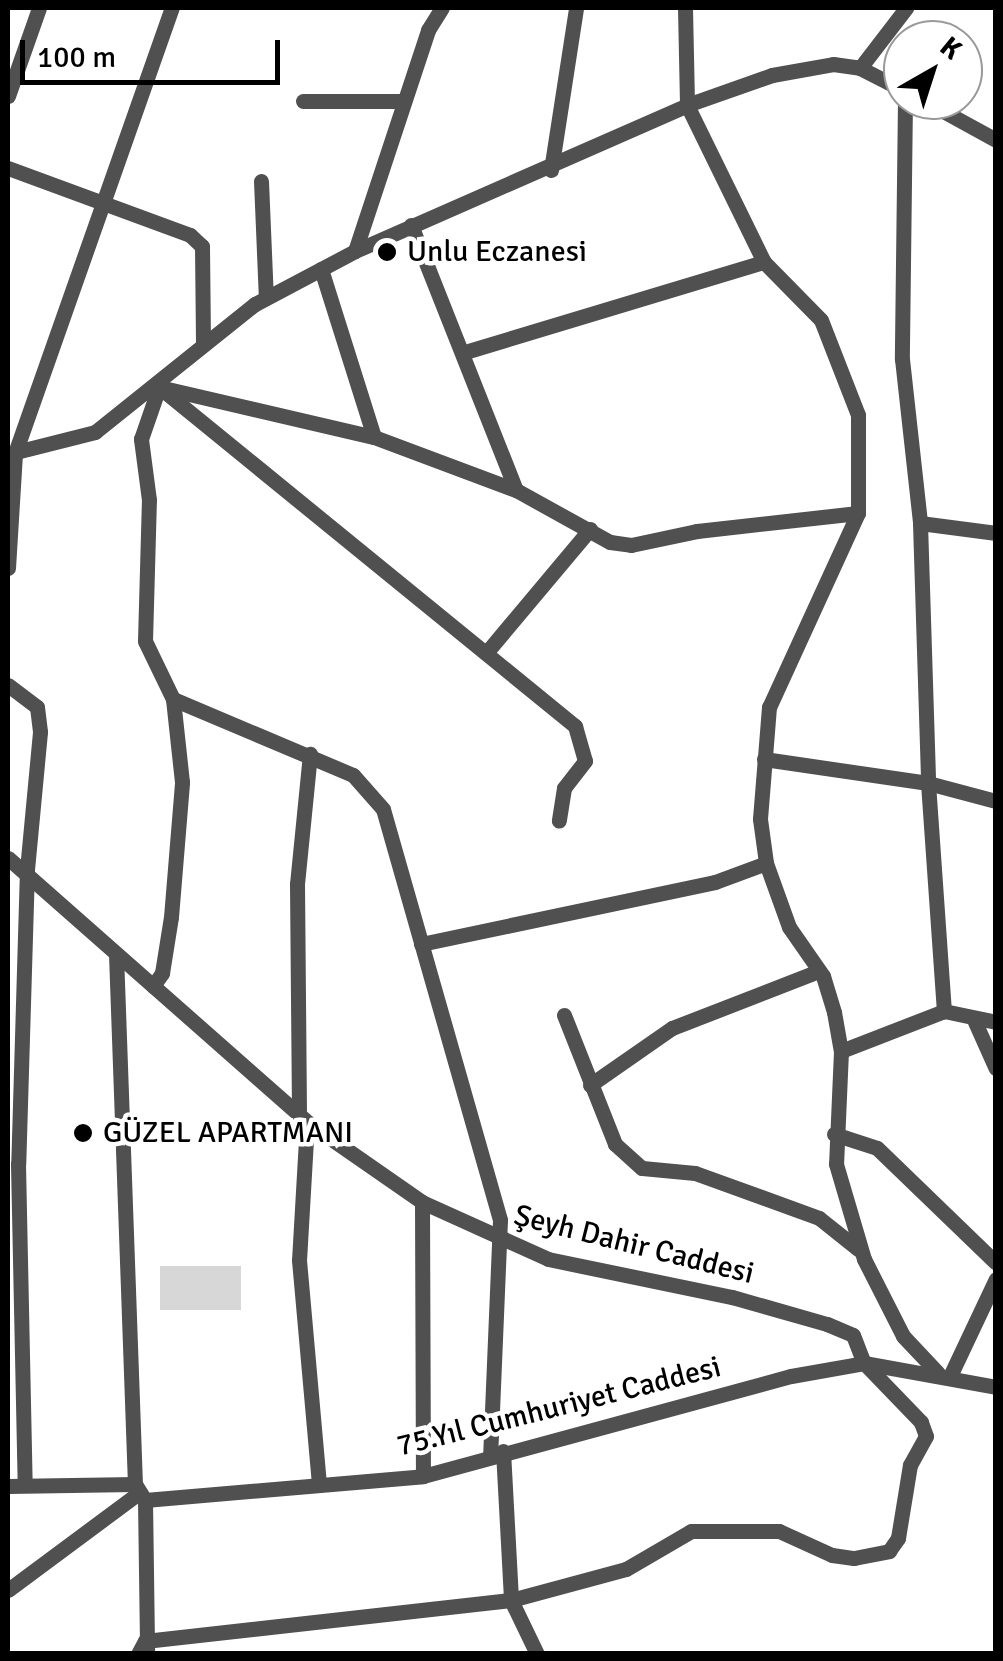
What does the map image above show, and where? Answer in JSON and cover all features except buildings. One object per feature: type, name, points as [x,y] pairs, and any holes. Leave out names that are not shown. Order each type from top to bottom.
[{"type":"street","points":[[8,96],[39,8]]},
{"type":"street","points":[[8,568],[11,454],[172,8]]},
{"type":"street","points":[[355,251],[404,101],[442,8]]},
{"type":"street","points":[[551,170],[576,8]]},
{"type":"street","points":[[685,8],[688,105],[764,262],[821,320],[858,415],[858,514],[850,541],[787,660],[769,707],[764,759],[766,863],[789,927],[819,971],[841,1052],[834,1134],[836,1164],[864,1259]]},
{"type":"street","points":[[860,68],[906,8]]},
{"type":"street","points":[[11,454],[95,432],[159,387],[203,341],[266,298],[355,251],[551,170],[688,105],[772,75],[833,64],[860,68],[883,80]]},
{"type":"street","points":[[302,101],[404,101]]},
{"type":"street","points":[[905,120],[902,359],[920,523],[928,783],[944,1011]]},
{"type":"street","points":[[960,120],[996,140]]},
{"type":"street","points":[[8,168],[105,202],[202,246],[203,341]]},
{"type":"street","points":[[261,181],[266,298]]},
{"type":"street","points":[[412,226],[465,352],[516,490]]},
{"type":"street","points":[[465,352],[764,262]]},
{"type":"street","points":[[321,269],[374,436]]},
{"type":"street","points":[[159,387],[374,436],[516,490],[590,530],[632,545],[697,531],[858,514]]},
{"type":"street","points":[[159,387],[486,653],[584,739],[585,760],[564,788],[558,820]]},
{"type":"street","points":[[154,986],[162,973],[171,917],[182,782],[173,699],[146,642],[149,500],[141,439],[159,387]]},
{"type":"street","points":[[920,523],[996,533]]},
{"type":"street","points":[[486,653],[590,530]]},
{"type":"street","points":[[8,685],[40,717],[27,869],[18,1164],[25,1485]]},
{"type":"street","points":[[173,699],[354,775],[376,798],[500,1220],[497,1453],[511,1600],[538,1654]]},
{"type":"street","points":[[310,754],[297,884],[303,1117],[299,1260],[319,1485]]},
{"type":"street","points":[[764,759],[928,783],[996,801]]},
{"type":"street","name":"Şeyh Dahir Caddesi","points":[[8,858],[27,869],[116,954],[303,1117],[422,1202],[498,1241],[828,1324],[852,1335],[864,1363],[922,1422],[926,1436],[910,1465],[898,1538],[889,1551],[843,1557],[779,1531],[691,1531],[626,1569],[511,1600]]},
{"type":"street","points":[[422,944],[716,882],[766,863]]},
{"type":"street","points":[[116,954],[144,1649],[511,1600]]},
{"type":"street","points":[[590,1084],[672,1028],[819,971]]},
{"type":"street","points":[[841,1052],[944,1011],[974,1022],[996,1022]]},
{"type":"street","points":[[564,1015],[615,1144],[642,1168],[696,1173],[820,1218],[852,1238],[903,1336],[944,1374]]},
{"type":"street","points":[[974,1022],[996,1069]]},
{"type":"street","points":[[834,1134],[877,1148],[996,1263]]},
{"type":"street","points":[[422,1202],[423,1476]]},
{"type":"street","points":[[944,1374],[996,1279]]},
{"type":"street","points":[[864,1363],[996,1386]]},
{"type":"street","name":"75.Yıl Cumhuriyet Caddesi","points":[[8,1486],[140,1492],[319,1485],[423,1476],[791,1376],[864,1363]]},
{"type":"street","points":[[8,1590],[140,1492]]},
{"type":"shaded area","points":[[160,1266],[241,1266],[241,1310],[160,1310]]},
{"type":"place","name":"Unlu Eczanesi","points":[[387,252]]},
{"type":"place","name":"GÜZEL APARTMANI","points":[[83,1133]]}]
